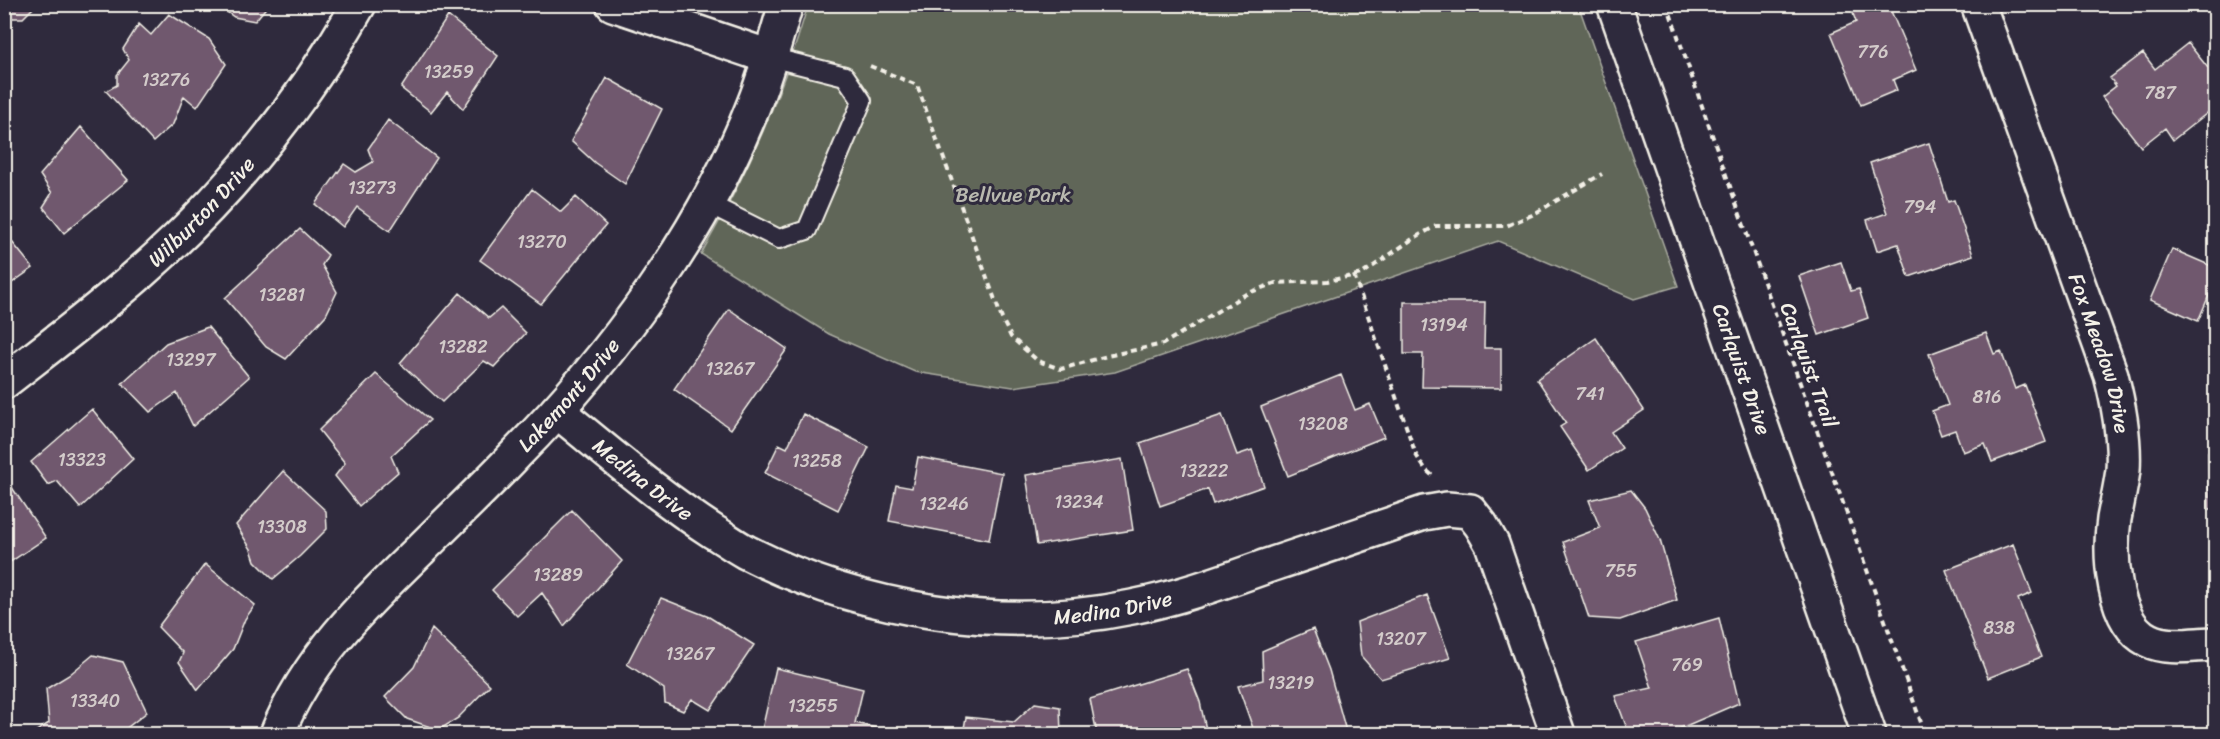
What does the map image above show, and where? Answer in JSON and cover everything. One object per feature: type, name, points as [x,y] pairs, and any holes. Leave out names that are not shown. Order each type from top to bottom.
[{"type":"street","name":"Wilburton Drive","points":[[4,382],[139,274],[222,193],[265,144],[304,92],[359,4]]},
{"type":"street","points":[[613,4],[771,57]]},
{"type":"street","name":"Lakemont Drive","points":[[277,735],[302,684],[324,650],[351,617],[495,476],[557,411],[640,308],[676,256],[732,154],[771,57],[786,4]]},
{"type":"street","name":"Carlquist Drive","points":[[1614,4],[1869,735]]},
{"type":"street","name":"Fox Meadow Drive","points":[[1978,4],[2111,375],[2119,407],[2123,440],[2122,470],[2114,520],[2113,560],[2124,615],[2137,632],[2155,643],[2165,645],[2216,644]]},
{"type":"street","name":"Medina Drive","points":[[557,411],[676,507],[745,551],[815,582],[882,602],[944,613],[1005,619],[1067,616],[1131,608],[1193,592],[1424,513],[1447,509],[1470,511]]},
{"type":"street","points":[[1470,511],[1492,544],[1558,735]]},
{"type":"lane","points":[[706,203],[779,239],[807,230],[862,101],[845,76],[771,57]]},
{"type":"path","name":"Carlquist Trail","points":[[1667,4],[1742,224],[1925,735]]},
{"type":"path","points":[[866,64],[917,86],[1002,319],[1011,337],[1038,361],[1060,369],[1163,344],[1246,294],[1275,283],[1327,281],[1362,274],[1414,238],[1436,226],[1506,226],[1532,215],[1602,174]]},
{"type":"path","points":[[1354,275],[1416,455],[1426,470],[1470,511]]},
{"type":"green space","name":"Bellvue Park","points":[[1578,4],[1678,286],[1634,299],[1498,241],[1115,372],[1013,387],[915,372],[829,334],[701,254],[734,193],[762,133],[787,71],[808,5]]},
{"type":"building","points":[[4,4],[37,4],[23,18],[4,18]]},
{"type":"building","points":[[269,4],[255,21],[234,17],[217,5]]},
{"type":"building","points":[[1860,4],[1888,4],[1916,70],[1893,80],[1897,90],[1861,105],[1831,33],[1856,22],[1851,8]]},
{"type":"building","points":[[169,14],[209,39],[226,64],[197,107],[184,96],[173,124],[153,142],[106,91],[117,85],[117,75],[129,60],[123,49],[139,24],[151,35]]},
{"type":"building","points":[[448,16],[498,56],[463,109],[447,92],[431,112],[401,88]]},
{"type":"building","points":[[2188,43],[2216,78],[2216,91],[2209,96],[2216,106],[2173,140],[2165,128],[2141,147],[2102,97],[2116,86],[2110,78],[2143,53],[2155,69]]},
{"type":"building","points":[[607,78],[662,109],[625,184],[595,163],[571,141]]},
{"type":"building","points":[[388,120],[437,158],[390,231],[357,207],[343,227],[315,204],[344,164],[356,172],[373,162],[368,149]]},
{"type":"building","points":[[81,127],[128,180],[64,233],[43,207],[52,193],[40,175]]},
{"type":"building","points":[[1929,143],[1948,202],[1954,200],[1973,255],[1909,277],[1898,244],[1877,251],[1867,220],[1887,213],[1870,163]]},
{"type":"building","points":[[532,189],[561,212],[576,197],[606,225],[541,304],[480,260]]},
{"type":"building","points":[[300,229],[328,255],[322,265],[337,292],[326,315],[286,359],[266,347],[225,298]]},
{"type":"building","points":[[4,232],[33,268],[9,285],[4,284]]},
{"type":"building","points":[[2172,249],[2216,268],[2216,279],[2198,321],[2150,300]]},
{"type":"building","points":[[1841,262],[1851,291],[1859,289],[1868,318],[1819,335],[1799,276]]},
{"type":"building","points":[[460,293],[489,318],[501,308],[526,333],[494,367],[484,361],[442,402],[400,363]]},
{"type":"building","points":[[1404,302],[1485,302],[1484,348],[1501,348],[1501,388],[1422,387],[1423,354],[1404,354]]},
{"type":"building","points":[[729,309],[787,349],[731,429],[674,389]]},
{"type":"building","points":[[208,327],[249,377],[193,426],[177,393],[150,412],[122,383],[166,343]]},
{"type":"building","points":[[1986,333],[1994,354],[2001,351],[2015,389],[2025,385],[2046,442],[1992,462],[1985,444],[1963,452],[1955,430],[1941,435],[1932,411],[1948,405],[1929,354]]},
{"type":"building","points":[[1596,338],[1644,410],[1611,432],[1622,448],[1589,470],[1560,427],[1566,423],[1537,379]]},
{"type":"building","points":[[376,374],[430,420],[391,456],[398,472],[359,506],[335,476],[345,463],[319,430]]},
{"type":"building","points":[[1341,375],[1355,410],[1370,404],[1384,437],[1288,476],[1261,407]]},
{"type":"building","points":[[92,409],[133,459],[80,508],[57,481],[48,485],[31,462]]},
{"type":"building","points":[[803,414],[869,447],[838,510],[765,473],[779,444],[787,448]]},
{"type":"building","points":[[1222,415],[1237,455],[1252,450],[1264,486],[1213,504],[1208,489],[1160,506],[1140,443]]},
{"type":"building","points":[[2208,452],[2216,452],[2216,509],[2209,509]]},
{"type":"building","points":[[918,457],[1002,473],[989,540],[889,521],[896,485],[912,488]]},
{"type":"building","points":[[1122,459],[1133,530],[1037,545],[1026,475]]},
{"type":"building","points":[[283,471],[326,511],[327,529],[273,579],[255,561],[251,549],[236,525]]},
{"type":"building","points":[[9,483],[46,538],[4,566],[4,487]]},
{"type":"building","points":[[1631,490],[1645,508],[1660,540],[1677,600],[1620,620],[1589,618],[1563,542],[1600,528],[1589,500]]},
{"type":"building","points":[[572,510],[622,561],[564,626],[542,593],[517,616],[492,590]]},
{"type":"building","points":[[2013,544],[2032,593],[2018,599],[2041,657],[1988,678],[1946,570]]},
{"type":"building","points":[[205,564],[255,605],[245,619],[233,649],[198,690],[179,662],[183,653],[158,627]]},
{"type":"building","points":[[1427,595],[1450,658],[1381,679],[1361,656],[1357,622]]},
{"type":"building","points":[[661,598],[709,617],[754,645],[710,710],[692,699],[683,711],[665,703],[664,689],[627,664]]},
{"type":"building","points":[[1719,618],[1739,703],[1667,734],[1629,734],[1615,696],[1652,688],[1636,642]]},
{"type":"building","points":[[432,629],[490,685],[458,718],[439,730],[407,719],[385,697],[414,667]]},
{"type":"building","points":[[1313,629],[1329,670],[1346,731],[1336,734],[1255,734],[1238,686],[1263,680],[1262,651]]},
{"type":"building","points":[[93,655],[123,662],[147,712],[119,734],[36,734],[35,732],[49,723],[46,689],[69,675]]},
{"type":"building","points":[[776,668],[863,689],[855,723],[884,730],[883,734],[761,734]]},
{"type":"building","points":[[1187,669],[1200,702],[1207,734],[1097,734],[1090,699]]},
{"type":"building","points":[[1035,703],[1060,707],[1061,734],[963,734],[966,717],[1014,722]]}]
